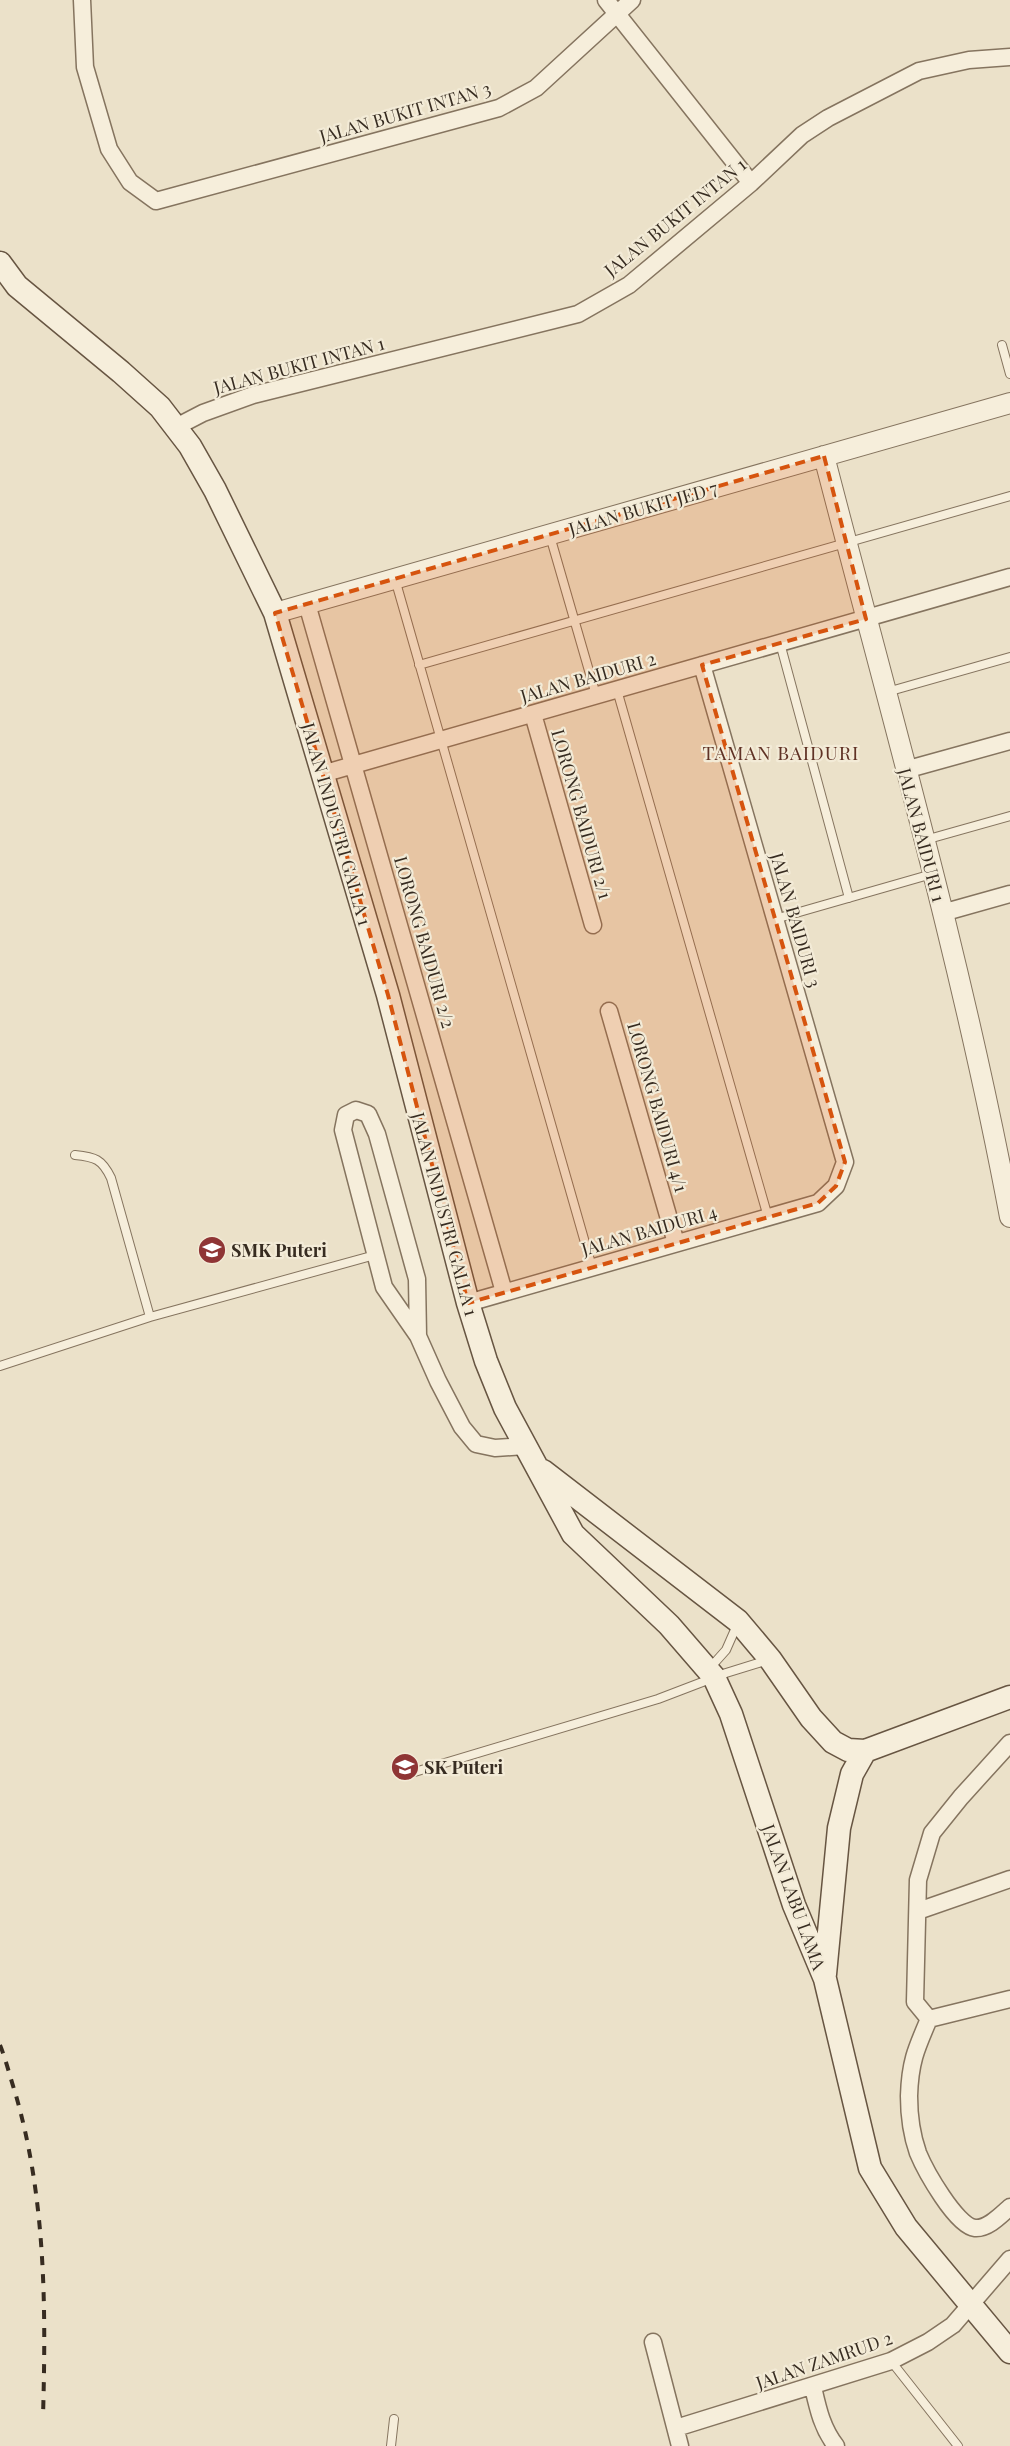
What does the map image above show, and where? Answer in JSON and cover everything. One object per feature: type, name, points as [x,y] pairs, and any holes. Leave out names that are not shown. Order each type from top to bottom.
[{"type":"main road","name":"JALAN INDUSTRI GALLA 1","points":[[0,263],[17,286],[121,372],[160,407],[176,427],[190,446],[215,490],[276,612],[388,995],[468,1302],[486,1361],[505,1408],[530,1456]]},
{"type":"main road","points":[[530,1456],[738,1621],[770,1659],[811,1718],[833,1742],[848,1750],[865,1751],[1010,1697]]},
{"type":"main road","name":"JALAN LABU LAMA","points":[[530,1456],[573,1534],[668,1625],[711,1673],[731,1714],[794,1905],[825,1979],[870,2168],[906,2227],[1010,2352]]},
{"type":"main road","points":[[825,1979],[839,1828],[852,1774],[865,1751]]},
{"type":"street","name":"JALAN BUKIT INTAN 3","points":[[82,0],[85,67],[109,149],[130,182],[156,201],[499,108],[536,88],[632,0]]},
{"type":"street","points":[[606,0],[751,183]]},
{"type":"street","name":"JALAN BUKIT INTAN 1","points":[[176,427],[203,413],[253,395],[578,314],[629,286],[751,183],[802,135],[828,118],[919,71],[969,60],[1010,57]]},
{"type":"street","name":"JALAN BUKIT JED 7","points":[[276,612],[1010,403]]},
{"type":"street","name":"JALAN BAIDURI 1","points":[[824,456],[942,913],[997,1146],[1010,1217]]},
{"type":"street","name":"JALAN BAIDURI 2","points":[[322,774],[1010,577]]},
{"type":"street","name":"LORONG BAIDURI 2/2","points":[[307,604],[504,1292]]},
{"type":"street","name":"JALAN BAIDURI 3","points":[[702,665],[845,1162],[836,1186]]},
{"type":"street","name":"LORONG BAIDURI 2/1","points":[[533,714],[593,925]]},
{"type":"street","points":[[905,770],[1010,740]]},
{"type":"street","points":[[942,913],[1010,894]]},
{"type":"street","name":"LORONG BAIDURI 4/1","points":[[609,1011],[676,1243]]},
{"type":"street","points":[[418,1336],[417,1279],[378,1134],[368,1114],[356,1110],[346,1115],[343,1130],[384,1287],[418,1336],[458,1419],[476,1444],[530,1456]]},
{"type":"street","name":"JALAN BAIDURI 4","points":[[468,1302],[818,1203],[836,1186]]},
{"type":"street","points":[[929,2019],[916,2002],[918,1880],[932,1833],[961,1797],[1010,1743]]},
{"type":"street","points":[[918,1911],[1010,1879]]},
{"type":"street","points":[[929,2019],[1010,1999]]},
{"type":"street","points":[[929,2019],[912,2056],[909,2097],[918,2152],[946,2199],[968,2226],[976,2228],[986,2225],[1010,2207]]},
{"type":"street","name":"JALAN ZAMRUD 2","points":[[676,2428],[813,2387],[891,2361],[928,2342],[953,2325],[972,2306],[1010,2259]]},
{"type":"street","points":[[653,2342],[680,2446]]},
{"type":"street","points":[[813,2387],[819,2415],[828,2436],[836,2446]]},
{"type":"lane","points":[[1002,345],[1010,374]]},
{"type":"lane","points":[[419,665],[1010,496]]},
{"type":"lane","points":[[550,534],[596,696]]},
{"type":"lane","points":[[395,578],[592,1267]]},
{"type":"lane","points":[[780,643],[849,898]]},
{"type":"lane","points":[[885,692],[1010,657]]},
{"type":"lane","points":[[617,690],[768,1217]]},
{"type":"lane","points":[[923,840],[1010,816]]},
{"type":"lane","points":[[775,919],[932,874]]},
{"type":"lane","points":[[75,1155],[90,1157],[104,1164],[111,1178],[150,1317]]},
{"type":"lane","points":[[0,1366],[150,1317],[375,1255]]},
{"type":"lane","points":[[711,1673],[726,1650],[738,1621]]},
{"type":"lane","points":[[408,1774],[684,1689],[711,1673],[770,1659]]},
{"type":"lane","points":[[891,2361],[958,2446]]},
{"type":"lane","points":[[391,2446],[394,2419]]},
{"type":"highlighted area","points":[[824,456],[866,619],[702,665],[845,1162],[836,1186],[818,1203],[468,1303],[388,995],[275,613]]},
{"type":"railway","points":[[0,2045],[25,2132],[33,2172],[38,2213],[44,2294],[43,2417]]},
{"type":"place","name":"SMK Puteri","points":[[212,1250]]},
{"type":"place","name":"SK Puteri","points":[[405,1767]]},
{"type":"district","name":"TAMAN BAIDURI","points":[[781,752]]}]
